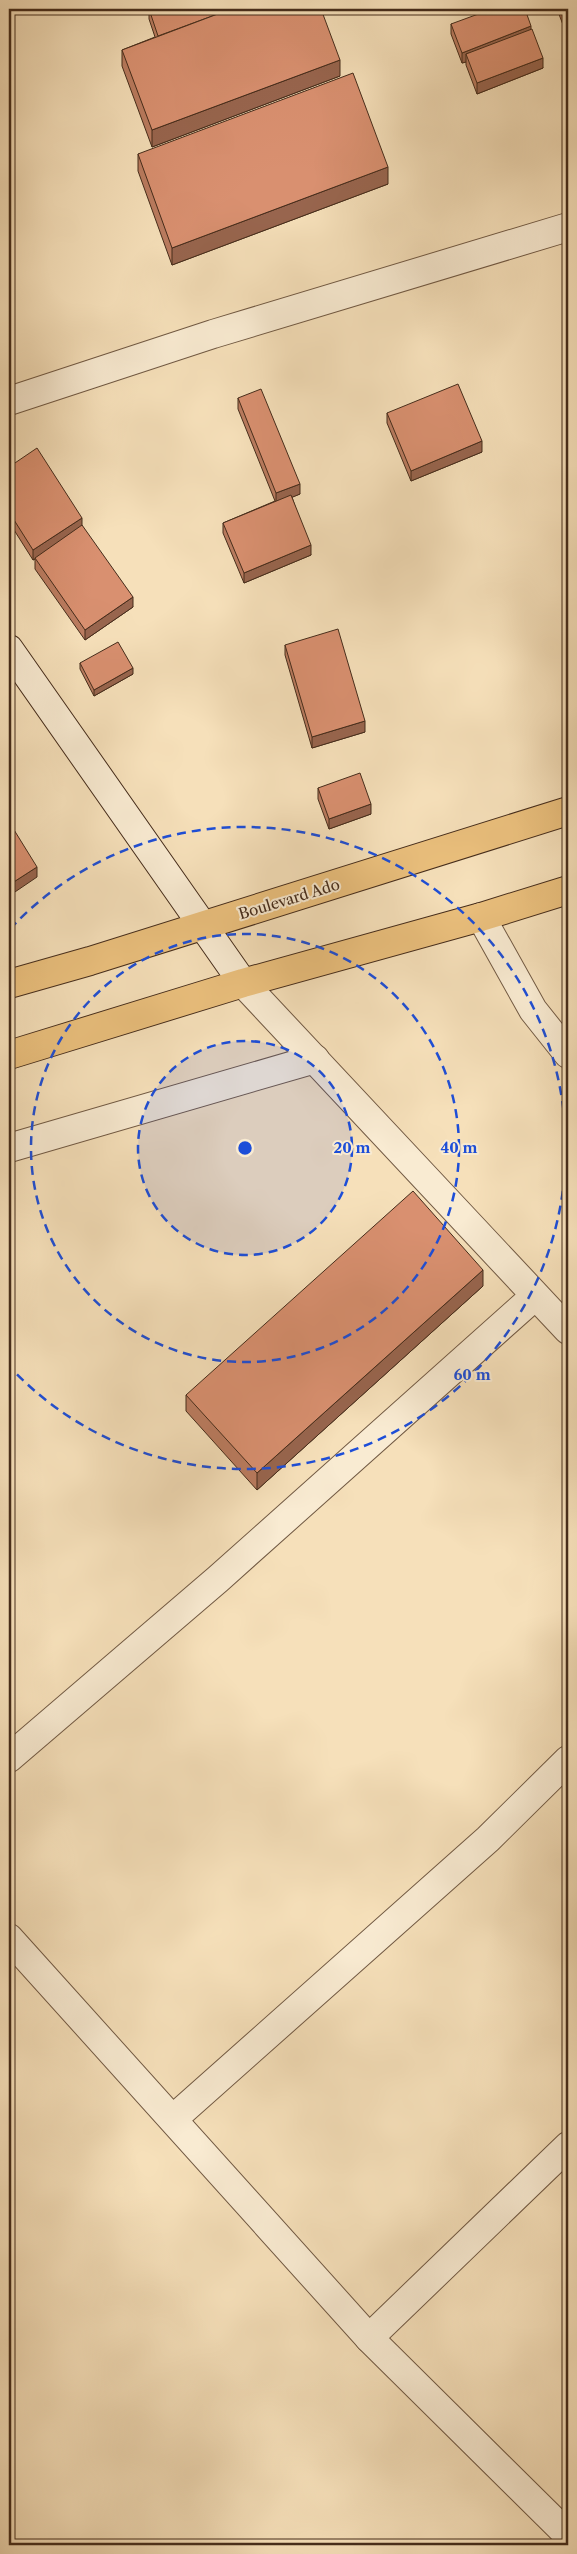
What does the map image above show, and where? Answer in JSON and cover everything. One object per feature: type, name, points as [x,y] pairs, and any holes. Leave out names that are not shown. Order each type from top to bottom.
[{"type":"main road","name":"Boulevard Ado","points":[[9,984],[203,926],[568,811]]},
{"type":"main road","points":[[9,1055],[243,983],[482,917],[568,890]]},
{"type":"street","points":[[9,401],[213,334],[568,226]]},
{"type":"street","points":[[9,649],[243,983],[568,1330]]},
{"type":"street","points":[[482,917],[533,1010],[568,1054]]},
{"type":"street","points":[[9,1148],[315,1059]]},
{"type":"street","points":[[9,1758],[218,1579],[535,1296]]},
{"type":"street","points":[[174,2119],[488,1839],[568,1760]]},
{"type":"street","points":[[9,1938],[174,2119],[369,2338],[568,2535]]},
{"type":"street","points":[[369,2338],[568,2146]]},
{"type":"building","points":[[149,9],[231,9],[158,36]]},
{"type":"building","points":[[231,9],[321,9],[340,60],[152,130],[122,50]]},
{"type":"building","points":[[492,9],[525,9],[531,26],[462,53],[451,24]]},
{"type":"building","points":[[561,9],[568,9],[568,28]]},
{"type":"building","points":[[532,29],[543,58],[477,83],[466,54]]},
{"type":"building","points":[[353,73],[388,167],[172,248],[138,154]]},
{"type":"building","points":[[458,384],[482,441],[411,471],[387,413]]},
{"type":"building","points":[[261,389],[300,484],[276,493],[238,398]]},
{"type":"building","points":[[37,448],[82,518],[33,550],[9,512],[9,467]]},
{"type":"building","points":[[291,495],[311,545],[244,573],[223,523]]},
{"type":"building","points":[[82,525],[133,597],[85,630],[35,558]]},
{"type":"building","points":[[338,629],[365,721],[312,737],[285,645]]},
{"type":"building","points":[[118,642],[133,668],[94,690],[80,663]]},
{"type":"building","points":[[360,773],[371,804],[329,819],[318,788]]},
{"type":"building","points":[[11,825],[37,867],[9,885],[9,827]]},
{"type":"building","points":[[413,1191],[483,1270],[257,1473],[186,1395]]}]
